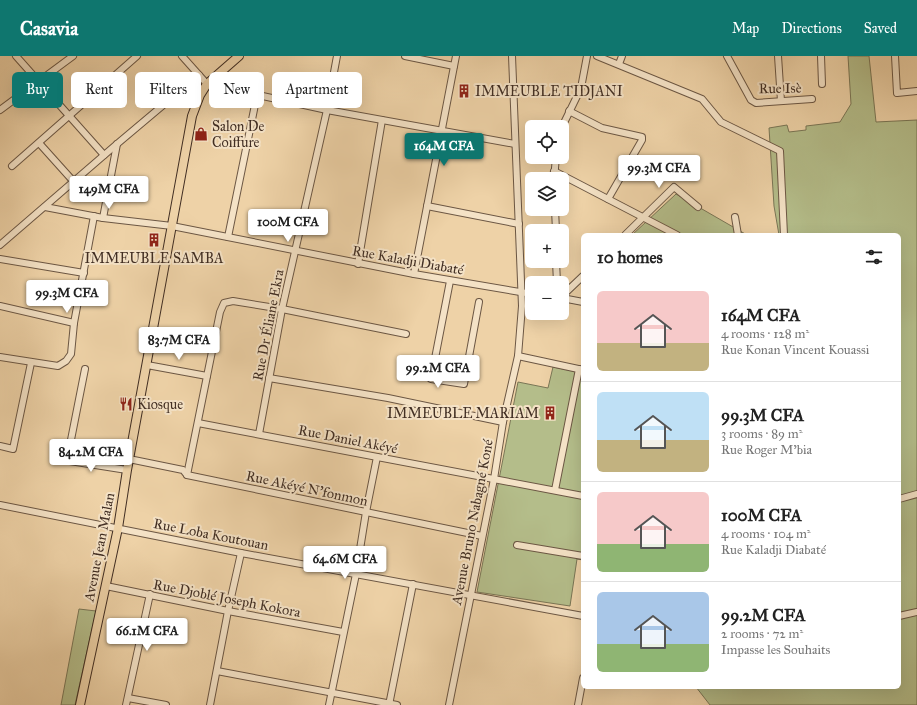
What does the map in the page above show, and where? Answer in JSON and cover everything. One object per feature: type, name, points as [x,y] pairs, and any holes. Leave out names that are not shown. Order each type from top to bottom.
[{"type":"main road","name":"Avenue Jean Malan","points":[[80,705],[118,528],[127,470],[192,116],[200,96],[207,84],[239,56]]},
{"type":"street","points":[[16,56],[30,72]]},
{"type":"street","points":[[52,72],[73,56]]},
{"type":"street","points":[[126,56],[131,62]]},
{"type":"street","points":[[12,166],[137,56]]},
{"type":"street","points":[[182,56],[196,72]]},
{"type":"street","name":"Rue Dr Éliane Ekra","points":[[259,434],[282,309],[327,110],[337,56]]},
{"type":"street","points":[[405,56],[454,66]]},
{"type":"street","points":[[414,274],[456,56]]},
{"type":"street","name":"Avenue Bruno Nabagné Koné","points":[[449,705],[518,356],[522,292],[512,56]]},
{"type":"street","points":[[565,120],[581,88],[587,56]]},
{"type":"street","points":[[597,56],[702,99],[721,122],[780,151],[784,233]]},
{"type":"street","points":[[619,64],[622,56]]},
{"type":"street","name":"Rue Isè","points":[[727,56],[751,100],[756,103],[812,100]]},
{"type":"street","points":[[778,56],[781,101]]},
{"type":"street","points":[[821,56],[822,84]]},
{"type":"street","points":[[895,56],[897,93],[917,92]]},
{"type":"street","points":[[201,77],[207,84]]},
{"type":"street","points":[[264,96],[327,110],[515,144]]},
{"type":"street","points":[[0,110],[12,101]]},
{"type":"street","points":[[61,108],[104,156]]},
{"type":"street","points":[[0,245],[160,108]]},
{"type":"street","points":[[228,237],[254,108]]},
{"type":"street","points":[[569,111],[602,128],[642,137],[642,140],[608,199]]},
{"type":"street","points":[[358,264],[382,120]]},
{"type":"street","points":[[39,143],[74,182]]},
{"type":"street","points":[[103,218],[117,144]]},
{"type":"street","points":[[555,164],[554,171],[673,233]]},
{"type":"street","points":[[627,233],[674,187],[698,207]]},
{"type":"street","points":[[427,206],[519,224]]},
{"type":"street","name":"Rue Kaladji Diabaté","points":[[45,207],[103,218],[172,226],[358,264],[450,281],[525,293]]},
{"type":"street","points":[[0,357],[58,366],[66,361],[71,354],[74,323],[94,216]]},
{"type":"street","points":[[735,216],[738,233]]},
{"type":"street","points":[[0,259],[84,273]]},
{"type":"street","points":[[569,290],[581,278]]},
{"type":"street","points":[[450,281],[432,378],[464,384],[479,302]]},
{"type":"street","points":[[569,299],[581,302]]},
{"type":"street","points":[[187,475],[220,312],[224,303],[233,301],[282,309],[406,334]]},
{"type":"street","points":[[0,306],[74,323]]},
{"type":"street","points":[[518,356],[581,370],[555,490]]},
{"type":"street","points":[[0,446],[13,449],[31,362]]},
{"type":"street","points":[[147,365],[207,376]]},
{"type":"street","points":[[67,460],[85,369]]},
{"type":"street","points":[[269,378],[388,398],[504,422]]},
{"type":"street","name":"Rue Daniel Akéyé","points":[[198,423],[581,496]]},
{"type":"street","points":[[329,705],[356,574],[377,457]]},
{"type":"street","points":[[57,458],[127,470]]},
{"type":"street","name":"Rue Akéyé N'fonmon","points":[[129,459],[183,470],[187,475],[482,536]]},
{"type":"street","points":[[901,498],[917,494]]},
{"type":"street","name":"Rue Loba Koutouan","points":[[0,505],[241,553],[581,616]]},
{"type":"street","points":[[517,545],[581,556]]},
{"type":"street","points":[[210,705],[241,553]]},
{"type":"street","points":[[390,704],[413,584]]},
{"type":"street","name":"Rue Djoblé Joseph Kokora","points":[[106,586],[228,611],[343,632]]},
{"type":"street","points":[[126,705],[150,594]]},
{"type":"street","points":[[901,616],[917,612]]},
{"type":"street","points":[[216,671],[397,705]]},
{"type":"street","points":[[578,705],[581,689]]},
{"type":"street","points":[[128,698],[166,705]]},
{"type":"green space","points":[[848,56],[869,56],[876,122],[917,120],[917,705],[710,705],[698,689],[901,689],[901,233],[779,233],[774,206],[769,128],[787,125],[789,132],[806,130],[806,126],[840,122],[851,104]]},
{"type":"green space","points":[[676,194],[744,233],[634,233]]},
{"type":"green space","points":[[553,367],[581,373],[581,560],[577,559],[570,606],[477,592],[518,382],[548,388]]},
{"type":"green space","points":[[79,609],[96,611],[75,705],[61,705]]},
{"type":"place","name":"IMMEUBLE TIDJANI","points":[[464,91]]},
{"type":"place","name":"Salon De Coiffure","points":[[201,134]]},
{"type":"place","name":"IMMEUBLE SAMBA","points":[[154,240]]},
{"type":"place","name":"Kiosque","points":[[126,404]]},
{"type":"place","name":"IMMEUBLE MARIAM","points":[[550,413]]}]
